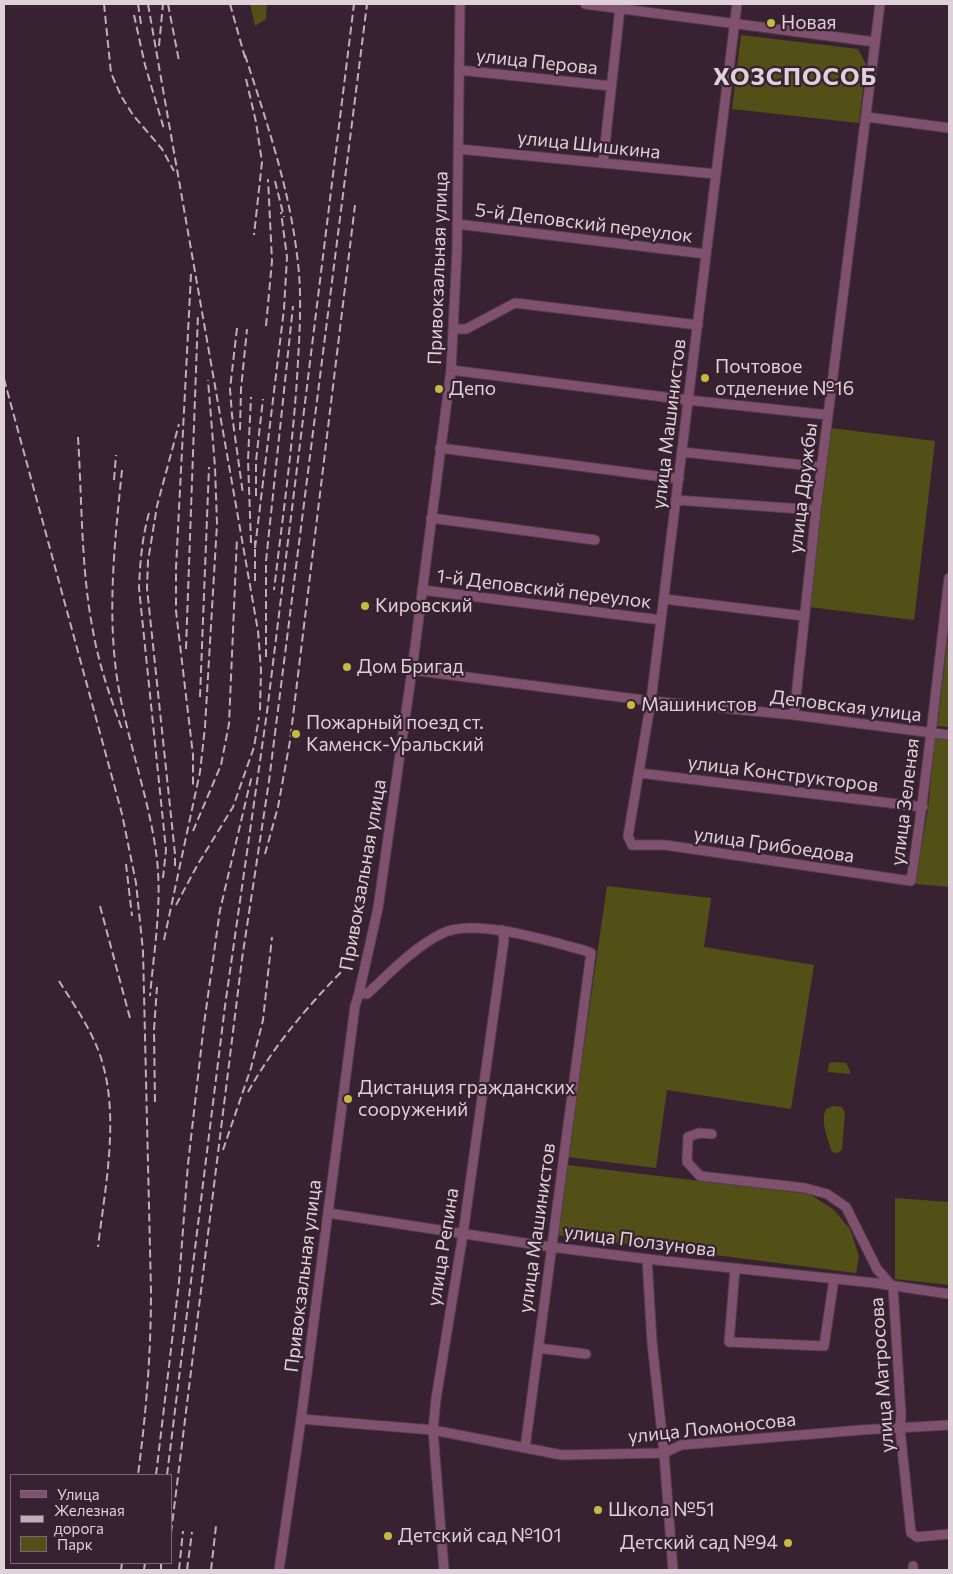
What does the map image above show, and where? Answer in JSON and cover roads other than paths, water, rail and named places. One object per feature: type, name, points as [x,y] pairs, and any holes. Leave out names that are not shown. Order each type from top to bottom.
[{"type":"street","name":"Привокзальная улица","points":[[279,1570],[301,1419],[355,1006],[378,908],[412,670],[451,370],[457,224],[460,4]]},
{"type":"street","points":[[585,4],[875,42],[880,4]]},
{"type":"street","name":"улица Машинистов","points":[[632,845],[628,836],[651,701],[737,4]]},
{"type":"street","points":[[603,163],[620,8]]},
{"type":"street","name":"улица Дружбы","points":[[794,715],[821,467],[867,117],[875,42]]},
{"type":"street","name":"улица Перова","points":[[459,70],[612,86]]},
{"type":"street","points":[[867,117],[949,128]]},
{"type":"street","name":"улица Шишкина","points":[[458,149],[716,174]]},
{"type":"street","name":"5-й Деповский переулок","points":[[457,224],[706,254]]},
{"type":"street","points":[[453,328],[466,329],[515,303],[698,325]]},
{"type":"street","points":[[451,370],[688,400],[828,415]]},
{"type":"street","points":[[440,448],[678,479]]},
{"type":"street","points":[[682,452],[821,467]]},
{"type":"street","points":[[676,500],[816,510]]},
{"type":"street","points":[[431,518],[595,540]]},
{"type":"street","name":"улица Зеленая","points":[[911,881],[923,807],[949,578]]},
{"type":"street","name":"1-й Деповский переулок","points":[[422,590],[661,620]]},
{"type":"street","points":[[664,599],[804,616]]},
{"type":"street","name":"Деповская улица","points":[[412,670],[651,701],[794,715],[949,735]]},
{"type":"street","name":"улица Конструкторов","points":[[639,773],[923,807]]},
{"type":"street","name":"улица Грибоедова","points":[[632,845],[664,845],[911,881]]},
{"type":"street","points":[[359,993],[367,994],[420,947],[442,933],[458,929],[502,930]]},
{"type":"street","name":"улица Машинистов","points":[[502,930],[590,953],[525,1448]]},
{"type":"street","name":"улица Репина","points":[[444,1570],[433,1430],[436,1399],[463,1234],[504,940],[502,930]]},
{"type":"street","name":"улица Матросова","points":[[712,1134],[699,1133],[688,1137],[687,1162],[700,1176],[806,1188],[826,1194],[846,1207],[877,1269],[893,1287],[900,1429],[912,1535],[917,1537],[949,1534]]},
{"type":"street","name":"улица Ползунова","points":[[328,1213],[551,1247],[875,1283],[949,1294]]},
{"type":"street","points":[[647,1259],[652,1342],[664,1453],[673,1570]]},
{"type":"street","points":[[735,1268],[729,1342],[824,1346],[834,1279]]},
{"type":"street","points":[[875,1283],[877,1269]]},
{"type":"street","points":[[538,1348],[586,1354]]},
{"type":"street","name":"улица Ломоносова","points":[[301,1419],[433,1430],[562,1455],[664,1453],[681,1445],[861,1430],[949,1425]]},
{"type":"railway","points":[[104,4],[111,73],[121,96],[133,115],[162,149],[174,171]]},
{"type":"railway","points":[[138,4],[141,24]]},
{"type":"railway","points":[[148,4],[258,631],[261,670],[260,711]]},
{"type":"railway","points":[[159,46],[163,4]]},
{"type":"railway","points":[[168,4],[179,61]]},
{"type":"railway","points":[[230,4],[246,61]]},
{"type":"railway","points":[[167,1474],[225,1006],[267,712],[354,4]]},
{"type":"railway","points":[[172,1525],[242,959],[269,781],[367,4]]},
{"type":"railway","points":[[134,15],[145,65],[164,129]]},
{"type":"railway","points":[[245,55],[283,179],[293,230],[300,282],[294,419],[274,590]]},
{"type":"railway","points":[[246,79],[256,122],[262,162],[254,235]]},
{"type":"railway","points":[[266,326],[272,261],[268,179]]},
{"type":"railway","points":[[275,181],[284,217]]},
{"type":"railway","points":[[265,854],[278,807],[290,741],[355,205]]},
{"type":"railway","points":[[255,548],[284,309],[287,257],[281,212]]},
{"type":"railway","points":[[191,274],[176,568],[176,611],[193,755],[193,785]]},
{"type":"railway","points":[[266,657],[266,561],[293,306]]},
{"type":"railway","points":[[186,649],[198,314]]},
{"type":"railway","points":[[237,328],[230,389],[243,494]]},
{"type":"railway","points":[[240,430],[241,389],[247,329]]},
{"type":"railway","points":[[4,379],[122,814],[136,883],[143,951],[151,1292],[147,1384],[138,1474]]},
{"type":"railway","points":[[164,940],[200,772],[205,727],[217,524],[215,467],[208,380]]},
{"type":"railway","points":[[251,397],[248,460],[251,543]]},
{"type":"railway","points":[[256,496],[256,461],[263,399]]},
{"type":"railway","points":[[175,866],[147,588],[148,561],[157,506],[179,424]]},
{"type":"railway","points":[[78,437],[84,559],[89,608],[95,644],[122,729]]},
{"type":"railway","points":[[114,480],[116,455]]},
{"type":"railway","points":[[200,697],[209,467]]},
{"type":"railway","points":[[122,470],[113,574],[114,652],[121,700],[148,809],[158,870],[157,924],[150,996]]},
{"type":"railway","points":[[149,513],[142,550],[139,588],[166,850],[163,878]]},
{"type":"railway","points":[[193,831],[221,765],[229,724],[237,538]]},
{"type":"railway","points":[[255,541],[255,581]]},
{"type":"railway","points":[[176,905],[198,864],[233,807],[254,747],[259,717]]},
{"type":"railway","points":[[156,1474],[179,1282],[188,1164],[204,1024],[220,910],[252,775]]},
{"type":"railway","points":[[126,864],[132,916]]},
{"type":"railway","points":[[100,906],[131,1022]]},
{"type":"railway","points":[[223,1150],[251,1068],[263,1020],[272,937]]},
{"type":"railway","points":[[248,1092],[268,1059],[291,1028],[342,971]]},
{"type":"railway","points":[[59,981],[93,1038],[107,1081],[110,1104],[109,1152],[98,1247]]},
{"type":"railway","points":[[155,1102],[154,1030],[157,987]]},
{"type":"railway","points":[[4,1457],[4,1462]]},
{"type":"railway","points":[[211,1570],[216,1526]]},
{"type":"railway","points":[[179,1570],[183,1531]]},
{"type":"railway","points":[[187,1570],[192,1532]]},
{"type":"railway","points":[[121,1570],[122,1564]]},
{"type":"railway","points":[[144,1570],[145,1564]]},
{"type":"railway","points":[[161,1564],[161,1570]]},
{"type":"place","name":"Новая","points":[[771,23]]},
{"type":"place","name":"Почтовое отделение №16","points":[[705,378]]},
{"type":"place","name":"Депо","points":[[439,389]]},
{"type":"place","name":"Кировский","points":[[365,606]]},
{"type":"place","name":"Дом Бригад","points":[[347,667]]},
{"type":"place","name":"Машинистов","points":[[631,705]]},
{"type":"place","name":"Пожарный поезд ст. Каменск-Уральский","points":[[296,734]]},
{"type":"place","name":"Дистанция гражданских сооружений","points":[[348,1099]]},
{"type":"place","name":"Школа №51","points":[[598,1510]]},
{"type":"place","name":"Детский сад №101","points":[[388,1536]]},
{"type":"place","name":"Детский сад №94","points":[[788,1543]]},
{"type":"district","name":"ХОЗСПОСОБ","points":[[795,77]]}]
